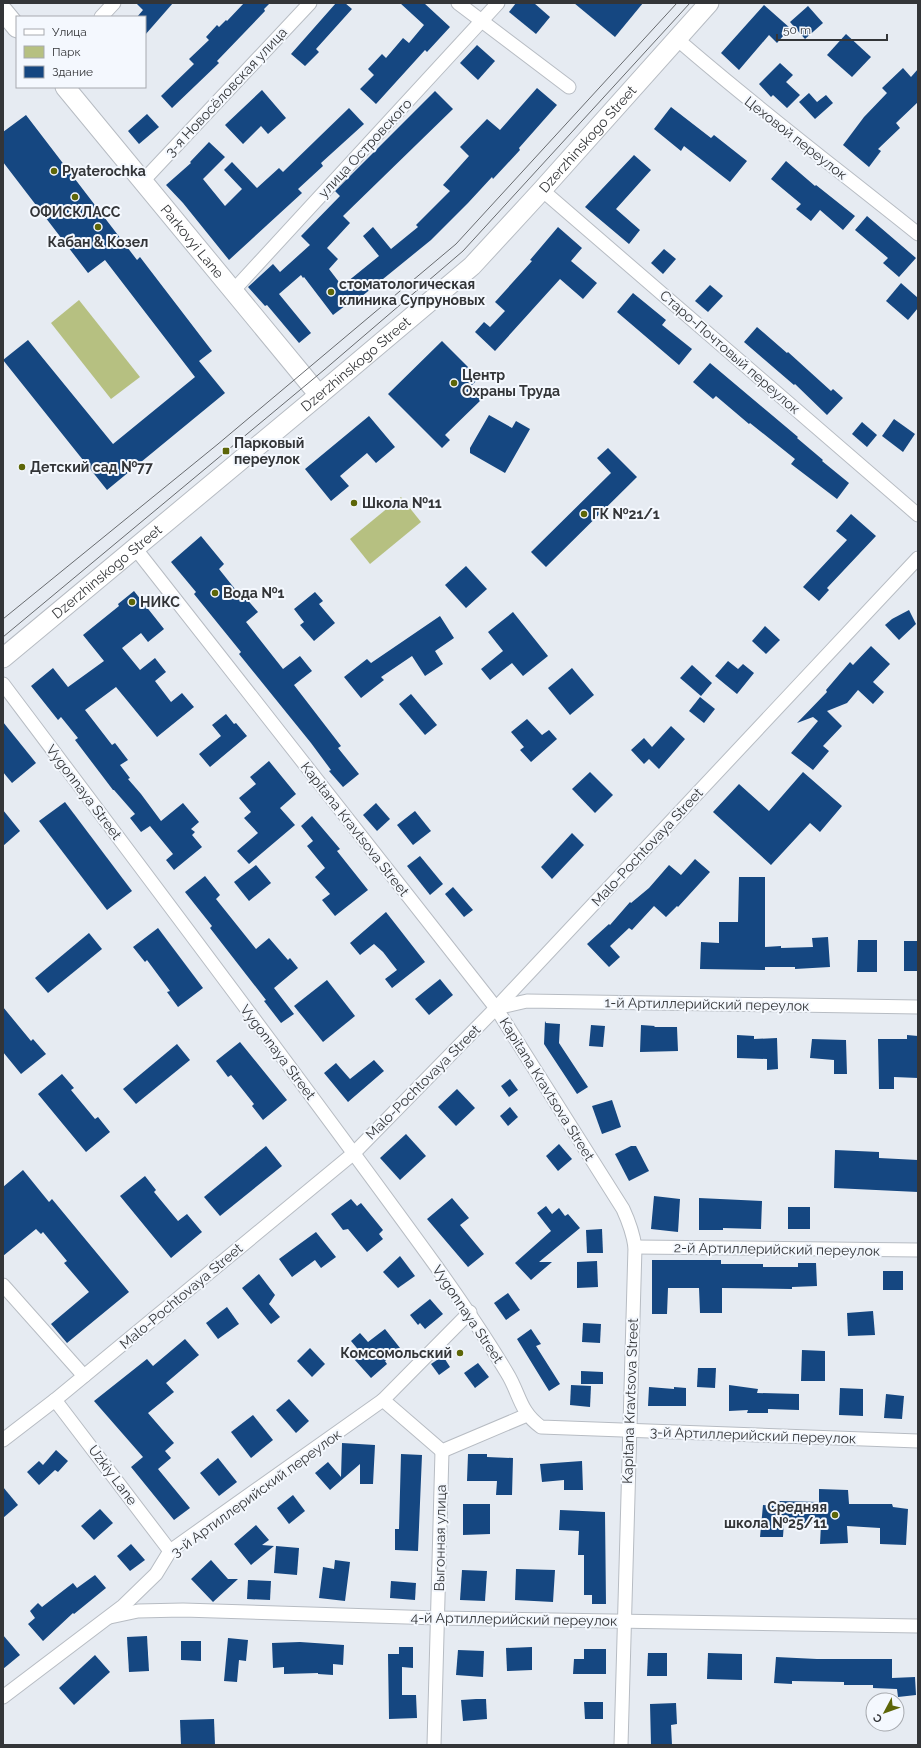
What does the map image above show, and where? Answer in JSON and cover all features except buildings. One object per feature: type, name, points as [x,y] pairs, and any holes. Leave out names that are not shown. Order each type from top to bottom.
[{"type":"main road","name":"Dzerzhinskogo Street","points":[[3,658],[319,396],[472,266],[709,3]]},
{"type":"main road","points":[[3,11],[16,27]]},
{"type":"main road","name":"Parkovyi Lane","points":[[66,88],[319,396]]},
{"type":"street","points":[[102,16],[114,3]]},
{"type":"street","name":"3-я Новосёловская улица","points":[[142,182],[310,3]]},
{"type":"street","points":[[458,3],[569,87]]},
{"type":"street","name":"улица Островского","points":[[232,292],[498,3]]},
{"type":"street","name":"Цеховой переулок","points":[[677,39],[743,96],[806,144],[918,234]]},
{"type":"street","name":"Старо-Почтовый переулок","points":[[542,190],[918,515]]},
{"type":"street","name":"Kapitana Kravtsova Street","points":[[135,548],[496,1008],[623,1209],[633,1232],[635,1247],[621,1745]]},
{"type":"street","name":"Malo-Pochtovaya Street","points":[[3,1440],[55,1400],[354,1153],[496,1008],[918,558]]},
{"type":"street","name":"Vygonnaya Street","points":[[3,684],[354,1153],[470,1312],[509,1377],[520,1404],[527,1415],[541,1427]]},
{"type":"street","name":"1-й Артиллерийский переулок","points":[[496,1008],[527,1001],[918,1007]]},
{"type":"street","name":"2-й Артиллерийский переулок","points":[[635,1247],[918,1250]]},
{"type":"street","points":[[3,1285],[84,1376]]},
{"type":"street","name":"3-й Артиллерийский переулок","points":[[3,1697],[110,1617],[156,1574],[170,1551],[384,1400],[470,1312]]},
{"type":"street","name":"Uzkiy Lane","points":[[55,1400],[170,1551]]},
{"type":"street","points":[[384,1400],[442,1452],[527,1415]]},
{"type":"street","name":"3-й Артиллерийский переулок","points":[[541,1427],[918,1441]]},
{"type":"street","name":"Выгонная улица","points":[[434,1745],[442,1452]]},
{"type":"street","name":"4-й Артиллерийский переулок","points":[[110,1617],[128,1612],[149,1610],[438,1618],[918,1626]]},
{"type":"green space","points":[[79,300],[140,377],[111,399],[51,323]]},
{"type":"green space","points":[[401,497],[421,522],[370,564],[350,539]]},
{"type":"tram line","points":[[3,619],[218,444],[456,244],[677,3]]},
{"type":"tram line","points":[[3,637],[324,370],[463,251],[690,3]]},
{"type":"place","name":"Pyaterochka","points":[[54,171]]},
{"type":"place","name":"ОФИСКЛАСС","points":[[75,197]]},
{"type":"place","name":"Кабан & Козел","points":[[98,227]]},
{"type":"place","name":"стоматологическая клиника Супруновых","points":[[331,292]]},
{"type":"place","name":"Центр Охраны Труда","points":[[454,383]]},
{"type":"place","name":"Парковый переулок","points":[[226,451]]},
{"type":"place","name":"Детский сад №77","points":[[22,467]]},
{"type":"place","name":"Школа №11","points":[[354,503]]},
{"type":"place","name":"ГК №21/1","points":[[584,514]]},
{"type":"place","name":"Вода №1","points":[[215,593]]},
{"type":"place","name":"НИКС","points":[[132,602]]},
{"type":"place","name":"Комсомольский","points":[[460,1353]]},
{"type":"place","name":"Средняя школа №25/11","points":[[835,1515]]}]
